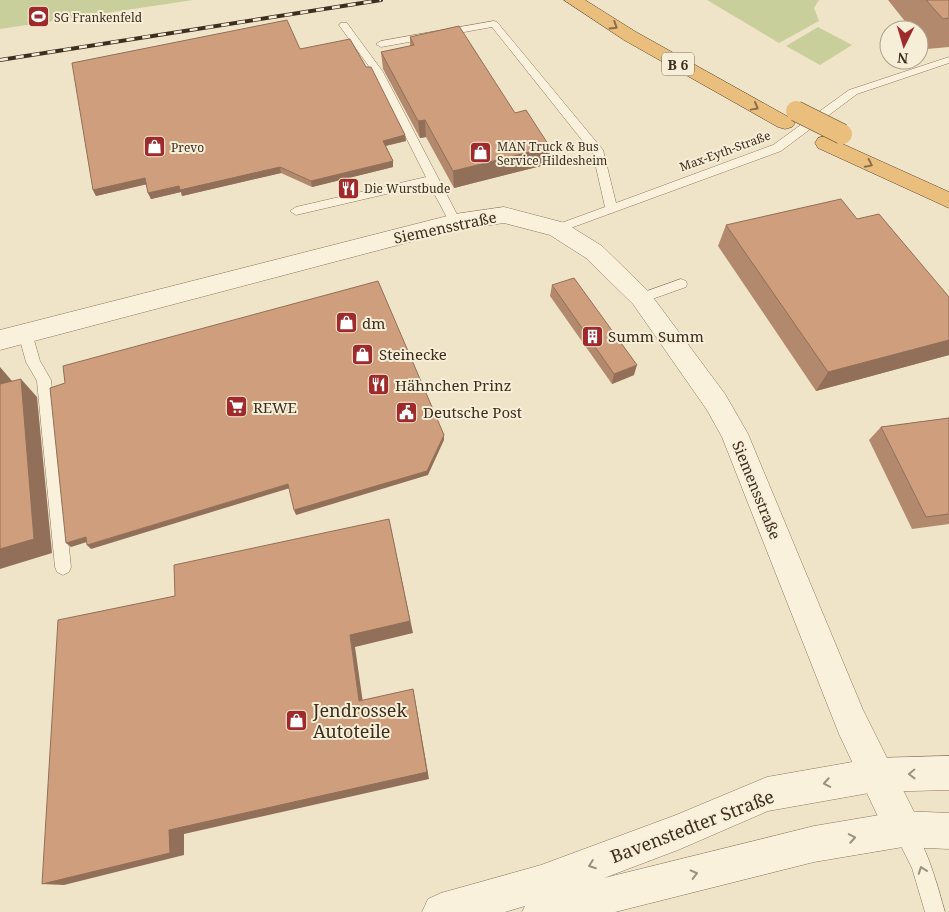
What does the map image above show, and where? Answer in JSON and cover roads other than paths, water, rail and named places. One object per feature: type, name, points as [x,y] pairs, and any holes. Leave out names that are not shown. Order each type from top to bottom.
[{"type":"highway","name":"B 6","points":[[573,0],[638,41],[833,139],[899,179],[949,201]]},
{"type":"highway","name":"B 6","points":[[599,0],[716,69],[790,117]]},
{"type":"highway","name":"B 6","points":[[833,139],[949,185]]},
{"type":"highway","points":[[899,179],[949,205]]},
{"type":"street","name":"Siemensstraße","points":[[0,340],[455,222],[504,215],[557,228],[594,252],[642,298],[716,402],[734,434],[791,576],[875,775],[902,829]]},
{"type":"street","name":"Bavenstedter Straße","points":[[441,912],[541,883],[678,832],[767,794],[875,775],[949,773]]},
{"type":"street","points":[[541,912],[814,844],[902,829],[949,831]]},
{"type":"lane","points":[[381,44],[494,24],[599,153],[611,207]]},
{"type":"lane","points":[[344,25],[378,72],[455,222]]},
{"type":"lane","name":"Max-Eyth-Straße","points":[[557,228],[777,148],[853,92],[949,60]]},
{"type":"lane","points":[[296,210],[433,179]]},
{"type":"lane","points":[[642,298],[681,284]]},
{"type":"lane","points":[[25,333],[33,362],[44,380],[63,567]]},
{"type":"lane","points":[[902,829],[921,865],[935,912]]},
{"type":"railway","points":[[0,60],[381,0]]},
{"type":"place","name":"SG Frankenfeld","points":[[38,17]]},
{"type":"place","name":"Prevo","points":[[155,147]]},
{"type":"place","name":"MAN Truck & Bus Service Hildesheim","points":[[481,153]]},
{"type":"place","name":"Die Wurstbude","points":[[348,188]]},
{"type":"place","name":"dm","points":[[346,323]]},
{"type":"place","name":"Summ Summ","points":[[592,336]]},
{"type":"place","name":"Steinecke","points":[[363,354]]},
{"type":"place","name":"Hähnchen Prinz","points":[[379,385]]},
{"type":"place","name":"REWE","points":[[237,407]]},
{"type":"place","name":"Deutsche Post","points":[[407,412]]},
{"type":"place","name":"Jendrossek Autoteile","points":[[297,720]]}]
